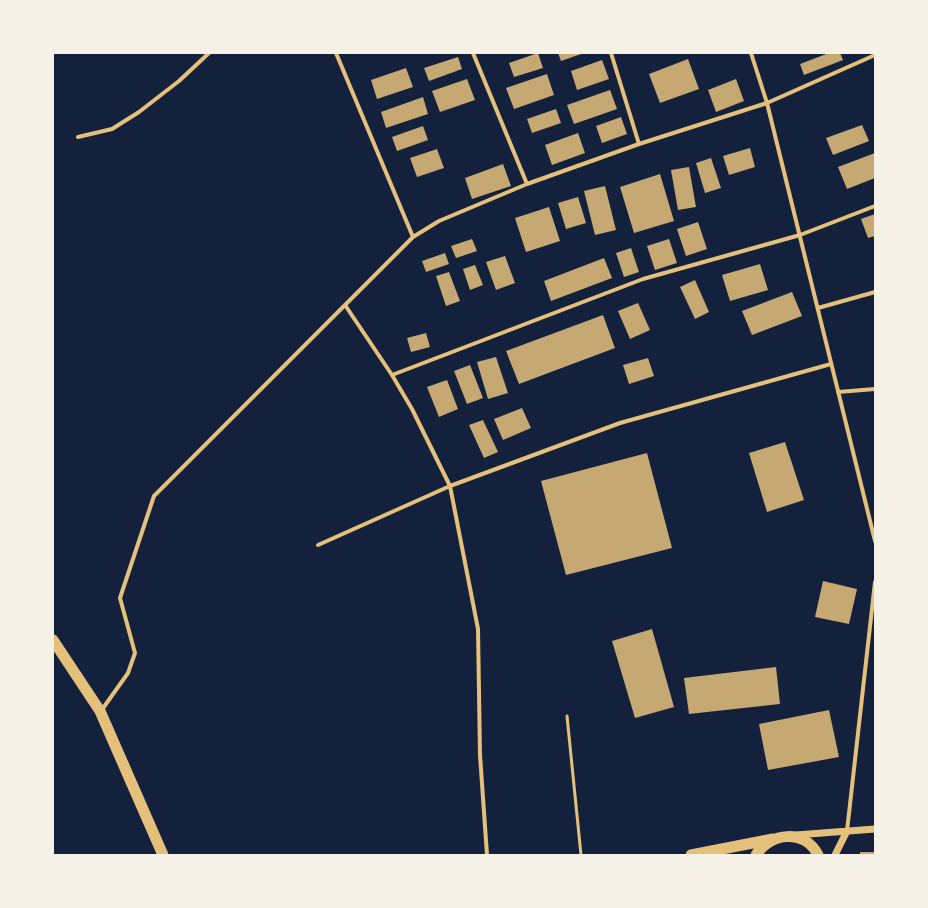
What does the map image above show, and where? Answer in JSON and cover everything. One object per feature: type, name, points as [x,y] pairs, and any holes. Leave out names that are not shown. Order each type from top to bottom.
[{"type":"highway","points":[[53,640],[100,711],[163,855]]},
{"type":"highway","points":[[691,855],[784,836],[795,837],[806,842],[818,855]]},
{"type":"highway","points":[[756,855],[763,845],[773,839]]},
{"type":"street","points":[[78,137],[112,130],[139,112],[179,81],[209,53]]},
{"type":"street","points":[[336,53],[413,237]]},
{"type":"street","points":[[473,53],[528,184]]},
{"type":"street","points":[[611,53],[639,144]]},
{"type":"street","points":[[752,53],[767,103],[875,541]]},
{"type":"street","points":[[100,711],[128,672],[135,653],[120,598],[154,496],[413,237],[439,221],[528,184],[639,144],[767,103],[875,55]]},
{"type":"street","points":[[392,375],[643,278],[800,235],[875,206]]},
{"type":"street","points":[[818,308],[875,292]]},
{"type":"street","points":[[345,305],[392,375],[412,409],[450,486],[478,629],[480,755],[487,855]]},
{"type":"street","points":[[318,545],[450,486],[620,423],[832,364]]},
{"type":"street","points":[[838,392],[875,389]]},
{"type":"street","points":[[835,855],[847,831],[875,582]]},
{"type":"street","points":[[784,836],[875,829]]},
{"type":"lane","points":[[567,716],[581,855]]},
{"type":"building","points":[[538,53],[543,68],[514,77],[509,63]]},
{"type":"building","points":[[558,53],[584,53],[561,61]]},
{"type":"building","points":[[829,53],[840,53],[843,60],[804,75],[800,64]]},
{"type":"building","points":[[458,57],[462,69],[429,81],[424,68]]},
{"type":"building","points":[[688,59],[699,89],[660,103],[649,74]]},
{"type":"building","points":[[602,60],[609,79],[577,90],[571,71]]},
{"type":"building","points":[[406,68],[413,87],[377,99],[371,80]]},
{"type":"building","points":[[547,74],[554,95],[514,109],[506,88]]},
{"type":"building","points":[[467,79],[475,100],[440,112],[432,91]]},
{"type":"building","points":[[736,79],[744,101],[716,112],[708,90]]},
{"type":"building","points":[[610,90],[617,109],[574,124],[567,105]]},
{"type":"building","points":[[423,97],[428,114],[386,128],[381,112]]},
{"type":"building","points":[[556,109],[561,123],[532,133],[527,119]]},
{"type":"building","points":[[621,117],[627,134],[602,143],[596,126]]},
{"type":"building","points":[[862,125],[869,141],[833,155],[826,138]]},
{"type":"building","points":[[423,126],[428,140],[397,151],[392,137]]},
{"type":"building","points":[[578,133],[585,153],[552,165],[545,145]]},
{"type":"building","points":[[750,148],[755,167],[729,175],[723,156]]},
{"type":"building","points":[[437,149],[444,168],[417,177],[410,158]]},
{"type":"building","points":[[875,153],[875,178],[847,189],[838,167]]},
{"type":"building","points":[[711,158],[721,188],[705,193],[696,163]]},
{"type":"building","points":[[503,164],[511,186],[472,199],[465,178]]},
{"type":"building","points":[[689,167],[696,207],[678,210],[671,170]]},
{"type":"building","points":[[660,174],[674,221],[634,233],[620,187]]},
{"type":"building","points":[[605,186],[616,230],[595,235],[584,191]]},
{"type":"building","points":[[578,197],[586,223],[566,229],[558,203]]},
{"type":"building","points":[[549,207],[560,241],[526,252],[515,218]]},
{"type":"building","points":[[875,214],[875,236],[868,238],[861,219]]},
{"type":"building","points":[[698,222],[707,249],[686,256],[677,229]]},
{"type":"building","points":[[472,239],[477,251],[456,258],[451,246]]},
{"type":"building","points":[[669,239],[677,263],[655,270],[647,246]]},
{"type":"building","points":[[631,248],[639,272],[624,277],[616,253]]},
{"type":"building","points":[[445,253],[449,264],[426,272],[422,261]]},
{"type":"building","points":[[505,256],[515,283],[496,290],[486,262]]},
{"type":"building","points":[[604,258],[612,278],[551,301],[544,281]]},
{"type":"building","points":[[760,264],[768,290],[730,301],[722,275]]},
{"type":"building","points":[[475,265],[483,285],[470,290],[463,269]]},
{"type":"building","points":[[449,272],[460,301],[446,306],[436,276]]},
{"type":"building","points":[[695,280],[709,312],[695,319],[680,287]]},
{"type":"building","points":[[792,292],[802,316],[752,335],[742,311]]},
{"type":"building","points":[[638,303],[650,330],[630,339],[618,311]]},
{"type":"building","points":[[603,315],[615,348],[519,384],[506,351]]},
{"type":"building","points":[[426,333],[430,347],[411,352],[407,338]]},
{"type":"building","points":[[496,357],[508,393],[488,399],[477,362]]},
{"type":"building","points":[[648,358],[654,376],[629,384],[623,365]]},
{"type":"building","points":[[470,365],[483,398],[467,404],[454,371]]},
{"type":"building","points":[[447,380],[458,409],[439,417],[427,387]]},
{"type":"building","points":[[522,408],[531,428],[503,440],[494,419]]},
{"type":"building","points":[[483,420],[498,452],[484,458],[469,425]]},
{"type":"building","points":[[785,442],[804,500],[767,512],[749,453]]},
{"type":"building","points":[[647,453],[672,548],[566,575],[541,481]]},
{"type":"building","points":[[823,581],[857,589],[849,624],[815,617]]},
{"type":"building","points":[[652,629],[674,707],[635,718],[612,641]]},
{"type":"building","points":[[776,667],[780,704],[689,714],[684,678]]},
{"type":"building","points":[[829,710],[839,757],[768,770],[759,724]]},
{"type":"building","points":[[860,852],[875,852],[875,855],[860,855]]}]
